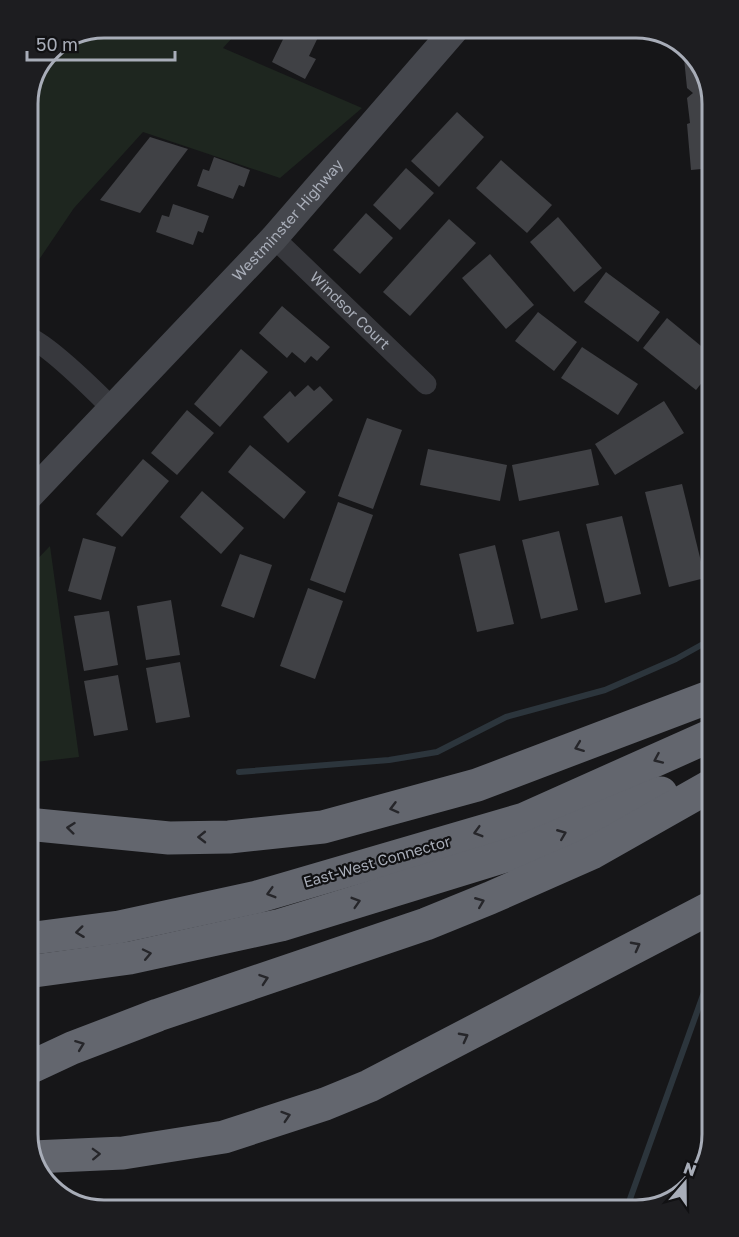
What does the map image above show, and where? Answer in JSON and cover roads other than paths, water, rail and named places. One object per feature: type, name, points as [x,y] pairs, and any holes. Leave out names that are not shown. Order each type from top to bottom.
[{"type":"highway","points":[[38,825],[169,838],[229,837],[323,827],[477,785],[702,700]]},
{"type":"highway","name":"East-West Connector","points":[[38,938],[119,927],[257,897],[524,819],[702,739]]},
{"type":"highway","name":"East-West Connector","points":[[38,971],[130,958],[281,925],[525,850],[702,776]]},
{"type":"highway","points":[[38,1064],[72,1048],[158,1015],[426,924],[490,898],[592,853],[702,791]]},
{"type":"highway","points":[[42,1157],[123,1153],[224,1137],[325,1104],[369,1086],[702,912]]},
{"type":"main road","name":"Westminster Highway","points":[[38,487],[274,238],[447,38]]},
{"type":"street","name":"Windsor Court","points":[[274,238],[426,384]]},
{"type":"street","points":[[38,342],[113,409]]},
{"type":"waterway","points":[[239,772],[389,760],[437,752],[506,717],[605,690],[676,659],[702,645]]},
{"type":"waterway","points":[[630,1199],[702,998]]}]
